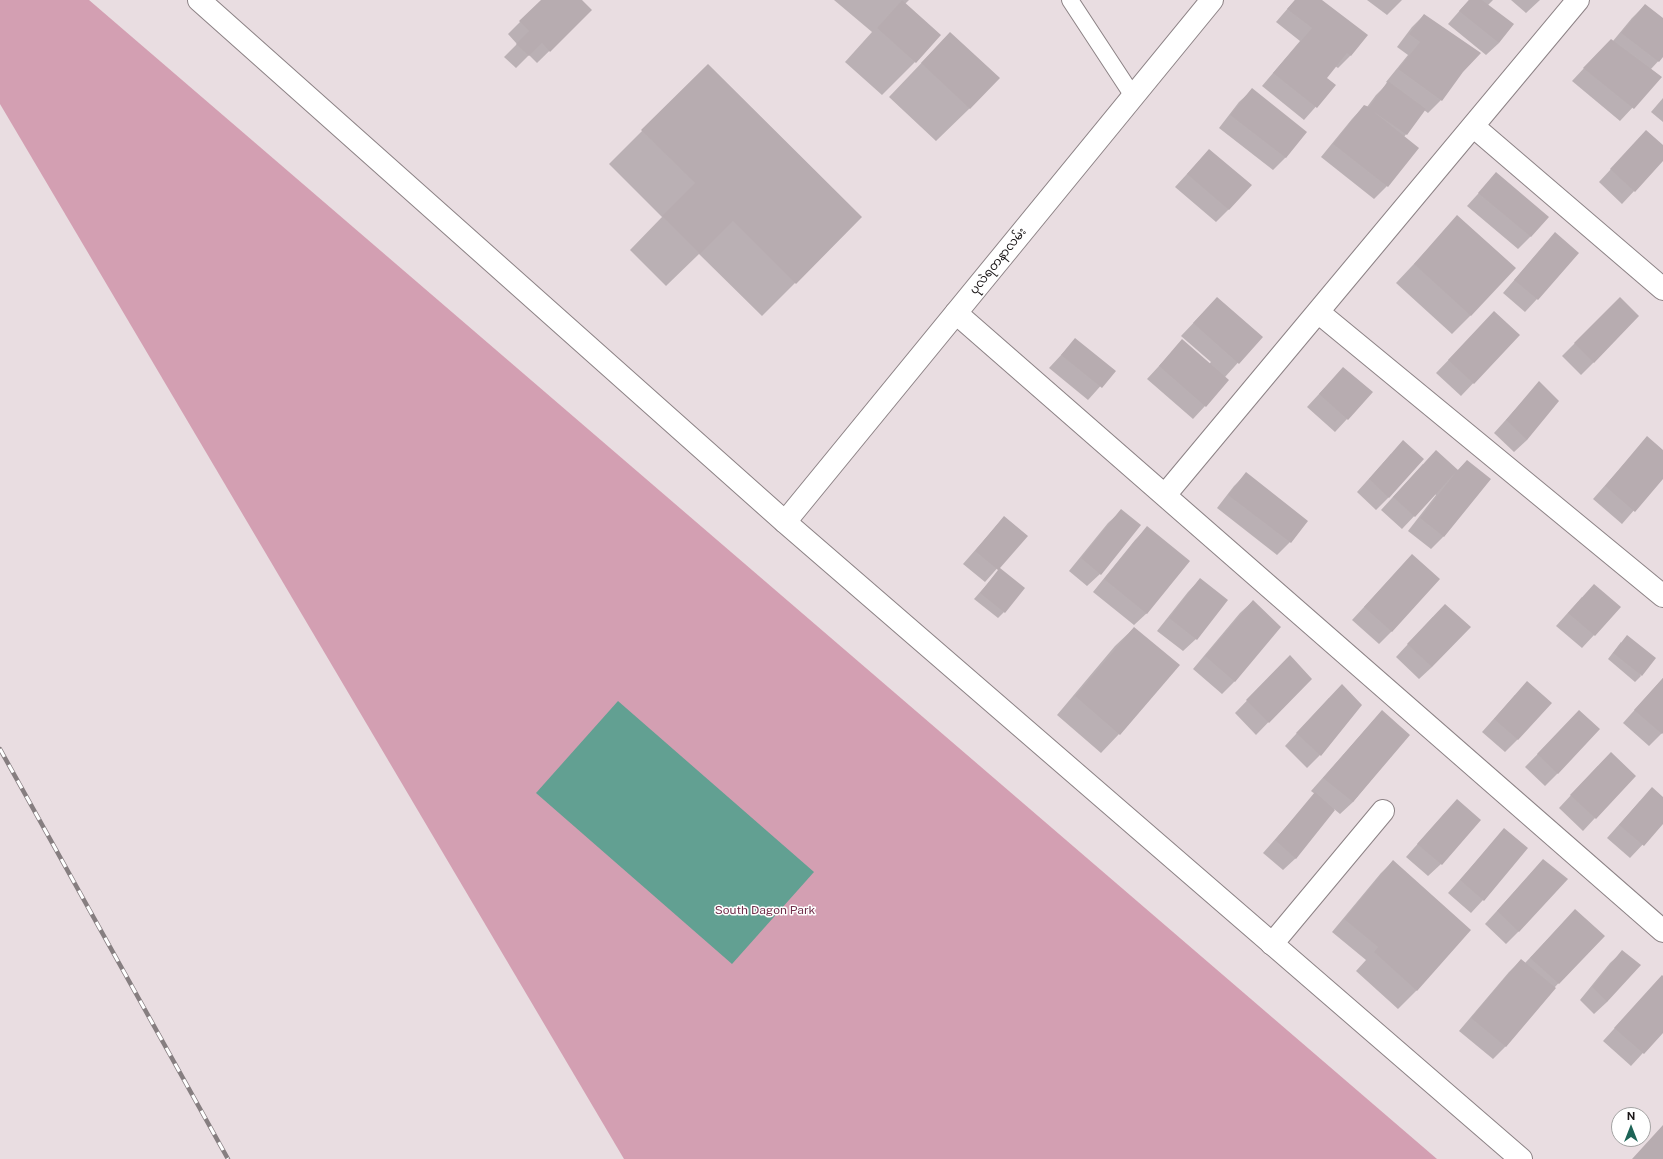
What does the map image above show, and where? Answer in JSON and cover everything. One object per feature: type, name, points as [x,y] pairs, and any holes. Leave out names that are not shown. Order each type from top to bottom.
[{"type":"street","points":[[198,0],[785,522],[1521,1159]]},
{"type":"street","name":"ပုလဲရတနာလမ်း","points":[[785,522],[1212,0]]},
{"type":"street","points":[[1165,495],[1578,0]]},
{"type":"street","points":[[1473,126],[1663,289]]},
{"type":"street","points":[[1318,312],[1663,596]]},
{"type":"street","points":[[956,313],[1663,931]]},
{"type":"street","points":[[1272,944],[1383,811]]},
{"type":"lane","points":[[1070,0],[1133,96]]},
{"type":"green space","name":"South Dagon Park","points":[[0,0],[89,0],[1437,1159],[624,1159],[0,104]]},
{"type":"shaded area","points":[[618,701],[814,872],[732,964],[536,793]]},
{"type":"building","points":[[541,0],[582,0],[592,10],[550,52],[542,43],[529,56],[516,44],[529,31],[519,21]]},
{"type":"building","points":[[902,0],[941,35],[916,63],[877,28]]},
{"type":"building","points":[[1295,0],[1322,0],[1368,35],[1351,56],[1347,53],[1327,78],[1336,85],[1317,108],[1273,73],[1312,28],[1287,9]]},
{"type":"building","points":[[1469,0],[1482,0],[1514,24],[1499,43],[1459,11]]},
{"type":"building","points":[[1645,4],[1663,18],[1663,57],[1659,62],[1621,33]]},
{"type":"building","points":[[1424,14],[1481,53],[1463,72],[1442,101],[1398,69],[1420,42],[1409,34]]},
{"type":"building","points":[[950,32],[1000,78],[970,109],[921,63]]},
{"type":"building","points":[[1611,39],[1662,77],[1634,109],[1583,68]]},
{"type":"building","points":[[708,64],[862,217],[796,284],[733,221],[700,254],[662,216],[695,183],[641,130]]},
{"type":"building","points":[[1388,81],[1426,109],[1407,135],[1374,112],[1419,148],[1388,187],[1333,144],[1364,105],[1369,107]]},
{"type":"building","points":[[1252,88],[1307,132],[1286,158],[1230,115]]},
{"type":"building","points":[[1646,130],[1663,145],[1663,161],[1635,192],[1610,169]]},
{"type":"building","points":[[1209,149],[1252,185],[1229,210],[1187,174]]},
{"type":"building","points":[[1496,172],[1549,217],[1531,237],[1478,193]]},
{"type":"building","points":[[1457,215],[1516,268],[1471,316],[1414,264]]},
{"type":"building","points":[[1555,232],[1579,253],[1538,300],[1514,280]]},
{"type":"building","points":[[1217,297],[1263,337],[1239,364],[1193,323]]},
{"type":"building","points":[[1620,297],[1639,316],[1594,363],[1574,343]]},
{"type":"building","points":[[1494,311],[1520,335],[1474,384],[1448,360]]},
{"type":"building","points":[[1075,338],[1116,371],[1102,388],[1061,355]]},
{"type":"building","points":[[1182,339],[1229,380],[1206,407],[1159,366]]},
{"type":"building","points":[[1343,367],[1373,392],[1348,420],[1319,394]]},
{"type":"building","points":[[1539,381],[1559,401],[1527,440],[1506,420]]},
{"type":"building","points":[[1647,436],[1663,450],[1663,479],[1635,512],[1605,486]]},
{"type":"building","points":[[1403,440],[1424,459],[1389,498],[1369,479]]},
{"type":"building","points":[[1436,450],[1458,470],[1467,460],[1491,479],[1444,537],[1420,518],[1456,472],[1415,517],[1393,497]]},
{"type":"building","points":[[1246,472],[1308,521],[1291,543],[1228,495]]},
{"type":"building","points":[[1121,509],[1141,525],[1101,575],[1081,558]]},
{"type":"building","points":[[1004,516],[1028,536],[1000,568],[1025,588],[1005,613],[980,593],[998,570],[975,551]]},
{"type":"building","points":[[1147,526],[1190,561],[1147,614],[1104,579]]},
{"type":"building","points":[[1412,554],[1440,579],[1392,632],[1364,607]]},
{"type":"building","points":[[1200,578],[1228,600],[1197,640],[1169,618]]},
{"type":"building","points":[[1594,584],[1621,607],[1595,636],[1568,613]]},
{"type":"building","points":[[1253,600],[1281,627],[1235,682],[1205,656]]},
{"type":"building","points":[[1445,604],[1471,627],[1432,667],[1407,644]]},
{"type":"building","points":[[1134,627],[1180,665],[1120,735],[1075,696]]},
{"type":"building","points":[[1627,635],[1656,658],[1642,676],[1613,653]]},
{"type":"building","points":[[1290,655],[1312,679],[1269,723],[1246,700]]},
{"type":"building","points":[[1663,678],[1663,733],[1662,734],[1634,710]]},
{"type":"building","points":[[1527,681],[1552,703],[1518,740],[1494,719]]},
{"type":"building","points":[[1342,684],[1362,705],[1321,756],[1296,733]]},
{"type":"building","points":[[1382,710],[1410,735],[1353,802],[1323,778]]},
{"type":"building","points":[[1579,710],[1600,729],[1558,774],[1537,754]]},
{"type":"building","points":[[1611,752],[1636,776],[1596,819],[1570,795]]},
{"type":"building","points":[[1652,787],[1663,797],[1663,824],[1644,846],[1619,825]]},
{"type":"building","points":[[1315,792],[1335,810],[1296,859],[1275,840]]},
{"type":"building","points":[[1457,799],[1481,820],[1442,865],[1417,844]]},
{"type":"building","points":[[1504,828],[1528,848],[1484,901],[1460,880]]},
{"type":"building","points":[[1543,859],[1568,879],[1519,932],[1497,911]]},
{"type":"building","points":[[1393,860],[1471,930],[1417,991],[1374,952],[1378,947],[1344,919]]},
{"type":"building","points":[[1575,909],[1605,936],[1559,984],[1530,958]]},
{"type":"building","points":[[1622,950],[1641,965],[1607,1002],[1592,987]]},
{"type":"building","points":[[1521,959],[1556,988],[1506,1047],[1471,1018]]},
{"type":"building","points":[[1662,975],[1663,1033],[1644,1054],[1614,1028]]},
{"type":"building","points":[[1663,1125],[1663,1159],[1632,1159],[1643,1147],[1651,1147],[1651,1138]]},
{"type":"railway","points":[[0,749],[228,1159]]}]
